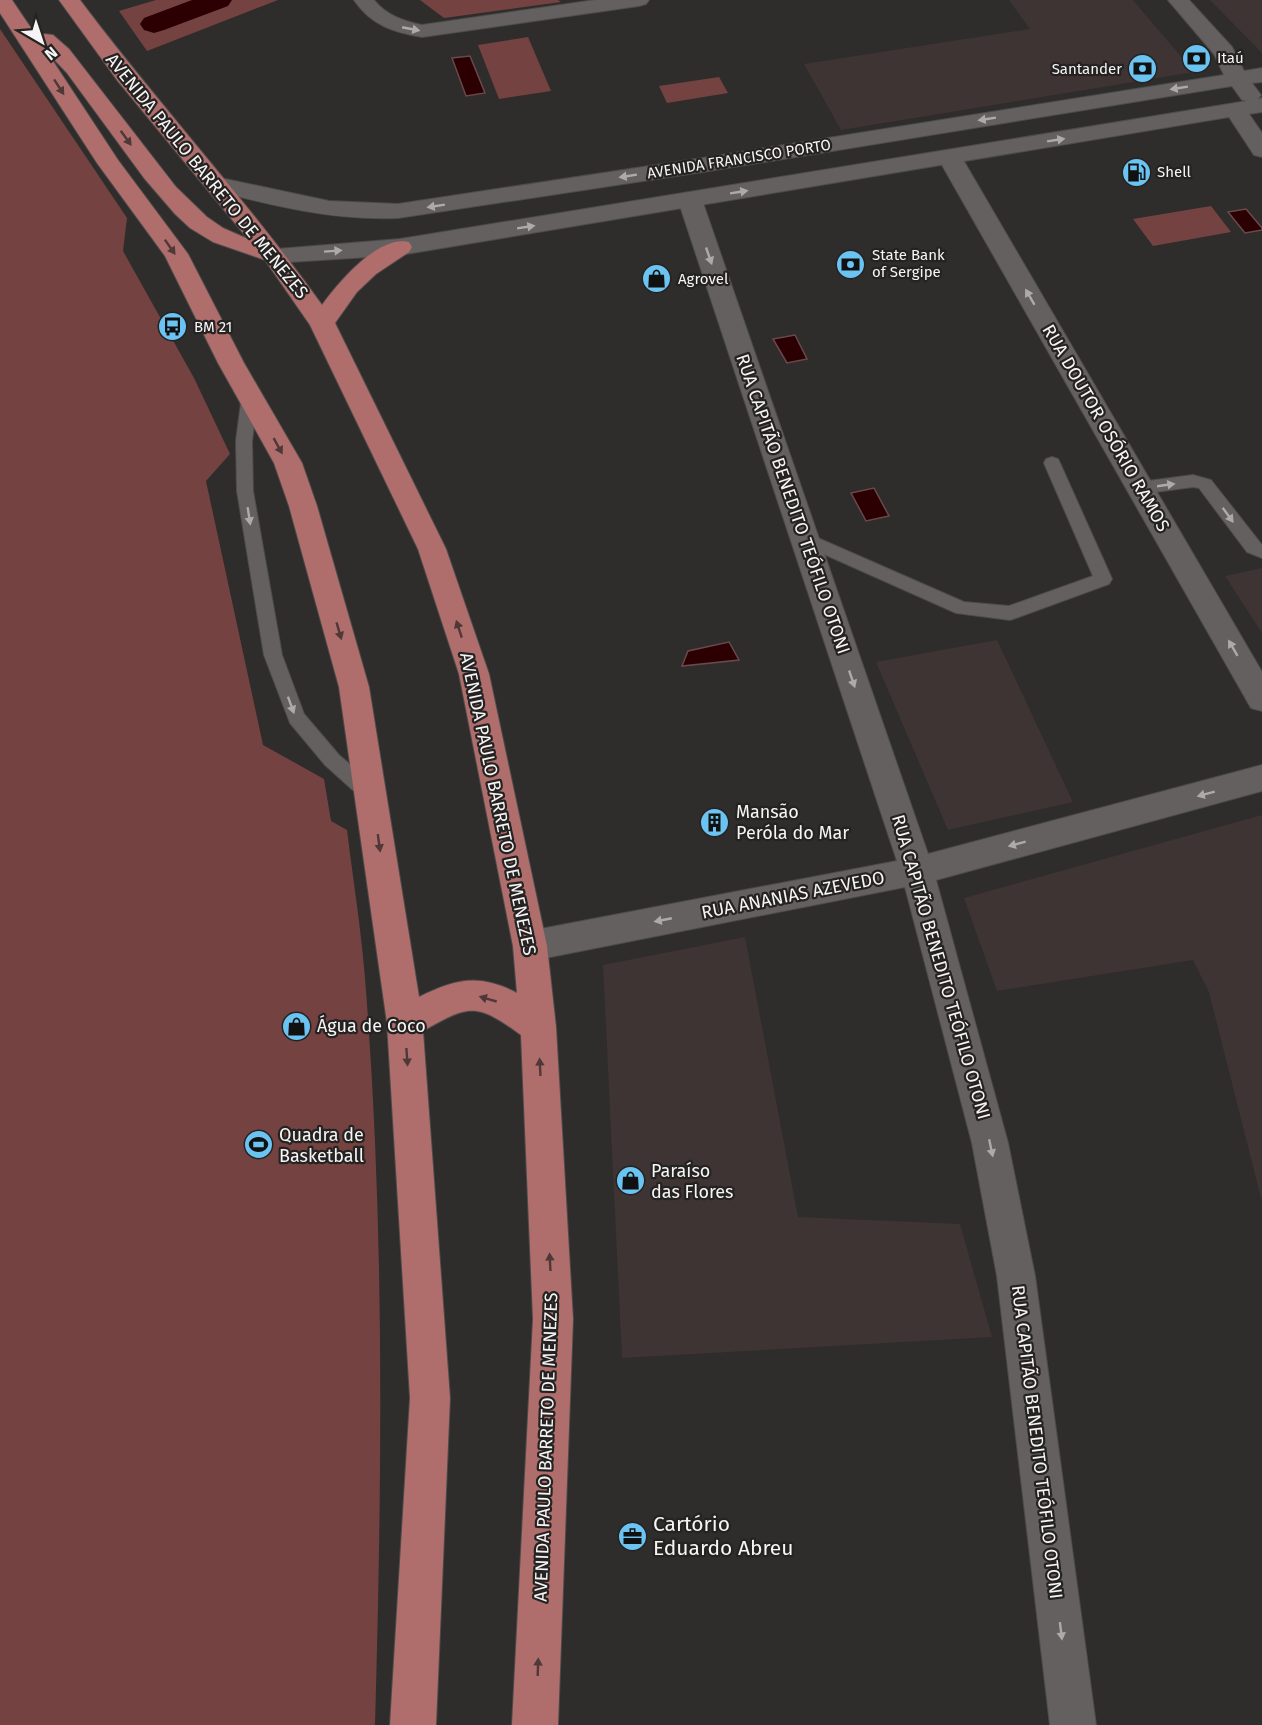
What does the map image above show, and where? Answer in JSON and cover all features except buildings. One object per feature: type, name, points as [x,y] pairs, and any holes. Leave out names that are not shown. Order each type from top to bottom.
[{"type":"main road","points":[[2,0],[109,163],[176,254],[231,363],[288,463],[303,506],[354,687],[405,1023],[430,1398],[413,1725]]},
{"type":"main road","name":"AVENIDA PAULO BARRETO DE MENEZES","points":[[69,0],[125,75],[274,255],[322,323],[436,561],[474,674],[530,946],[538,1027],[553,1319],[535,1725]]},
{"type":"main road","points":[[16,20],[55,47],[73,66],[135,150],[190,217],[213,233],[235,243],[274,255]]},
{"type":"main road","points":[[322,323],[348,286],[400,247]]},
{"type":"main road","points":[[405,1023],[442,1004],[462,997],[483,996],[505,1005],[538,1027]]},
{"type":"street","points":[[364,0],[373,14],[389,22],[422,31],[639,0]]},
{"type":"street","points":[[1178,0],[1224,52],[1237,79],[1261,107]]},
{"type":"street","name":"AVENIDA FRANCISCO PORTO","points":[[216,184],[329,209],[359,212],[398,211],[1262,75]]},
{"type":"street","points":[[1237,79],[1236,111],[1262,150]]},
{"type":"street","name":"AVENIDA FRANCISCO PORTO","points":[[274,255],[400,247],[1261,107]]},
{"type":"street","name":"RUA DOUTOR OSÓRIO RAMOS","points":[[950,158],[1262,699]]},
{"type":"street","name":"RUA CAPITÃO BENEDITO TEÓFILO OTONI","points":[[690,200],[917,872],[990,1143],[1016,1276],[1073,1725]]},
{"type":"street","name":"RUA ANANIAS AZEVEDO","points":[[530,946],[917,872],[1262,778]]},
{"type":"lane","points":[[250,395],[244,441],[245,491],[273,655],[296,718],[332,760],[372,795]]},
{"type":"lane","points":[[805,539],[962,608],[1010,614],[1103,579],[1052,462]]},
{"type":"lane","points":[[1140,488],[1193,481],[1205,484],[1253,548],[1262,552]]},
{"type":"shaded area","points":[[156,0],[278,0],[147,51],[119,11]]},
{"type":"shaded area","points":[[420,0],[558,0],[561,2],[444,18]]},
{"type":"shaded area","points":[[1009,0],[1133,0],[1194,72],[841,130],[804,64],[1030,29]]},
{"type":"shaded area","points":[[1210,0],[1262,0],[1262,53]]},
{"type":"shaded area","points":[[0,29],[127,218],[123,251],[194,378],[230,454],[206,481],[263,745],[324,779],[331,821],[347,830],[365,978],[379,1258],[380,1445],[375,1725],[0,1725]]},
{"type":"shaded area","points":[[528,37],[551,91],[499,99],[478,45]]},
{"type":"shaded area","points":[[470,56],[485,93],[466,96],[452,58]]},
{"type":"shaded area","points":[[719,77],[728,93],[667,103],[659,86]]},
{"type":"shaded area","points":[[1211,206],[1231,232],[1153,246],[1133,219]]},
{"type":"shaded area","points":[[1246,209],[1262,230],[1245,233],[1228,212]]},
{"type":"shaded area","points":[[795,335],[807,359],[787,363],[773,339]]},
{"type":"shaded area","points":[[874,488],[889,516],[866,521],[851,493]]},
{"type":"shaded area","points":[[1262,568],[1262,633],[1225,576]]},
{"type":"shaded area","points":[[997,640],[1073,802],[948,830],[876,662]]},
{"type":"shaded area","points":[[729,642],[739,660],[682,666],[688,651]]},
{"type":"shaded area","points":[[1262,815],[1262,1202],[1209,992],[1193,960],[997,991],[964,898]]},
{"type":"shaded area","points":[[745,937],[798,1217],[960,1224],[992,1337],[622,1358],[603,965]]},
{"type":"waterway","points":[[154,24],[218,0]]},
{"type":"place","name":"Itaú","points":[[1196,58]]},
{"type":"place","name":"Santander","points":[[1143,69]]},
{"type":"place","name":"Shell","points":[[1136,172]]},
{"type":"place","name":"State Bank of Sergipe","points":[[851,264]]},
{"type":"place","name":"Agrovel","points":[[657,279]]},
{"type":"place","name":"BM 21","points":[[173,327]]},
{"type":"place","name":"Mansão Peróla do Mar","points":[[715,822]]},
{"type":"place","name":"Água de Coco","points":[[296,1026]]},
{"type":"place","name":"Quadra de Basketball","points":[[258,1145]]},
{"type":"place","name":"Paraíso das Flores","points":[[630,1181]]},
{"type":"place","name":"Cartório Eduardo Abreu","points":[[632,1536]]}]
